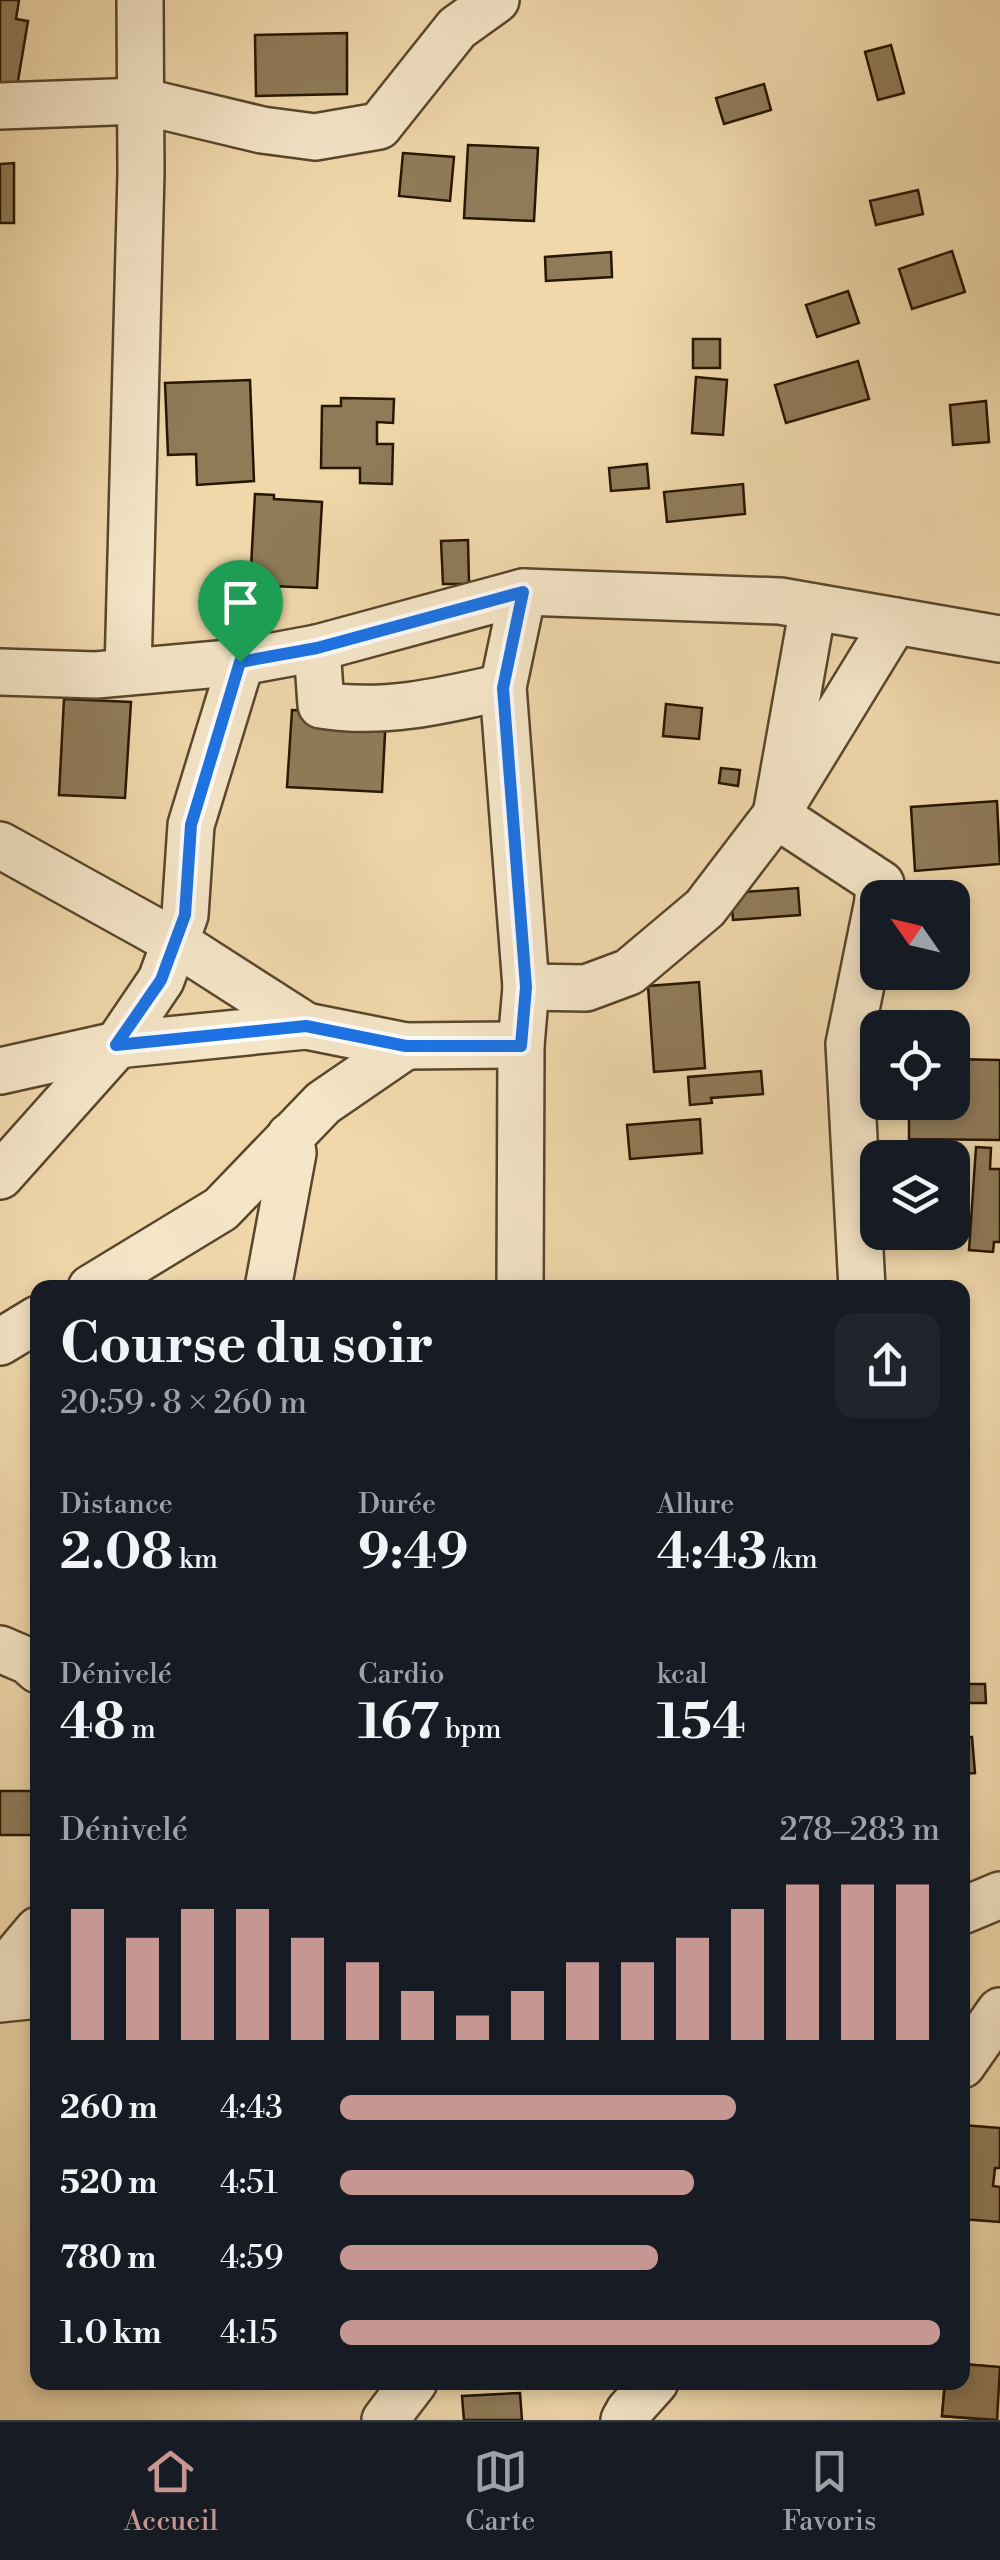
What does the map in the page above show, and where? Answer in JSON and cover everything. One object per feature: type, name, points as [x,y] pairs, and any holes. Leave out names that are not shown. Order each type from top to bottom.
[{"type":"street","points":[[128,672],[140,0]]},
{"type":"street","points":[[0,106],[141,101],[262,130],[315,137],[379,126],[457,28],[496,0]]},
{"type":"street","points":[[0,672],[96,675],[240,662],[317,648],[523,592],[780,601],[1000,639]]},
{"type":"street","points":[[520,1280],[521,1046],[526,987],[503,688],[523,592]]},
{"type":"street","points":[[776,815],[813,607]]},
{"type":"street","points":[[526,987],[586,988],[629,972],[705,908],[776,815],[895,621]]},
{"type":"street","points":[[317,648],[321,705],[352,710],[419,706],[503,688]]},
{"type":"street","points":[[0,1176],[116,1045],[161,980],[185,915],[191,825],[240,662]]},
{"type":"street","points":[[776,815],[875,880]]},
{"type":"street","points":[[0,845],[174,942],[306,1026]]},
{"type":"street","points":[[860,989],[849,1044],[862,1280]]},
{"type":"street","points":[[0,1071],[116,1045],[306,1026],[406,1046],[521,1046]]},
{"type":"street","points":[[104,1280],[221,1209],[323,1103],[406,1046]]},
{"type":"street","points":[[269,1280],[293,1154],[290,1136]]},
{"type":"street","points":[[0,1342],[30,1324]]},
{"type":"street","points":[[970,1908],[1000,1895]]},
{"type":"street","points":[[0,1975],[30,1939]]},
{"type":"street","points":[[0,1999],[30,1996]]},
{"type":"street","points":[[974,2054],[1000,2011]]},
{"type":"street","points":[[384,2420],[408,2390]]},
{"type":"street","points":[[624,2420],[648,2390]]},
{"type":"building","points":[[0,0],[19,0],[16,19],[28,21],[16,93],[0,100]]},
{"type":"building","points":[[347,33],[347,94],[256,96],[255,35]]},
{"type":"building","points":[[891,45],[904,93],[878,100],[865,52]]},
{"type":"building","points":[[764,84],[771,110],[724,124],[716,98]]},
{"type":"building","points":[[468,145],[538,148],[534,221],[464,218]]},
{"type":"building","points":[[403,153],[454,157],[450,201],[399,196]]},
{"type":"building","points":[[14,163],[14,223],[0,223],[0,164]]},
{"type":"building","points":[[918,190],[923,214],[876,225],[870,201]]},
{"type":"building","points":[[952,251],[965,292],[912,309],[899,269]]},
{"type":"building","points":[[611,252],[612,277],[546,281],[545,257]]},
{"type":"building","points":[[848,291],[859,323],[817,337],[806,305]]},
{"type":"building","points":[[693,339],[720,339],[720,368],[693,368]]},
{"type":"building","points":[[858,361],[869,399],[786,423],[775,385]]},
{"type":"building","points":[[696,377],[727,380],[723,435],[692,433]]},
{"type":"building","points":[[250,380],[254,481],[197,485],[196,454],[168,455],[165,383]]},
{"type":"building","points":[[341,398],[394,399],[393,423],[377,422],[377,444],[393,444],[392,484],[360,483],[360,468],[321,468],[322,406],[341,406]]},
{"type":"building","points":[[986,401],[989,442],[953,445],[950,405]]},
{"type":"building","points":[[647,464],[649,488],[611,491],[609,468]]},
{"type":"building","points":[[743,484],[745,514],[667,522],[664,492]]},
{"type":"building","points":[[255,494],[322,502],[317,588],[250,585]]},
{"type":"building","points":[[468,540],[469,584],[443,584],[441,541]]},
{"type":"building","points":[[64,699],[131,702],[125,798],[59,795]]},
{"type":"building","points":[[666,704],[702,708],[699,739],[663,736]]},
{"type":"building","points":[[292,710],[386,714],[382,792],[287,787]]},
{"type":"building","points":[[721,768],[740,770],[738,786],[719,783]]},
{"type":"building","points":[[997,801],[1000,864],[915,871],[911,807]]},
{"type":"building","points":[[798,888],[800,915],[733,920],[731,893]]},
{"type":"building","points":[[699,982],[705,1068],[654,1072],[648,986]]},
{"type":"building","points":[[970,1059],[1000,1060],[1000,1140],[909,1139],[909,1120],[970,1120]]},
{"type":"building","points":[[761,1071],[763,1094],[711,1098],[712,1103],[690,1105],[688,1077]]},
{"type":"building","points":[[700,1119],[702,1153],[630,1159],[627,1125]]},
{"type":"building","points":[[976,1147],[991,1148],[990,1169],[1000,1169],[1000,1242],[994,1242],[993,1252],[969,1250]]},
{"type":"building","points":[[970,1684],[985,1684],[986,1703],[970,1703]]},
{"type":"building","points":[[970,1737],[972,1737],[975,1773],[970,1773]]},
{"type":"building","points":[[0,1791],[30,1791],[30,1835],[0,1835]]},
{"type":"building","points":[[970,2126],[1000,2128],[1000,2168],[995,2168],[993,2186],[1000,2187],[1000,2222],[970,2220]]},
{"type":"building","points":[[970,2365],[995,2367],[990,2420],[942,2416],[944,2390],[970,2390]]},
{"type":"building","points":[[970,2365],[1000,2367],[997,2420],[942,2416],[944,2390],[970,2390]]},
{"type":"building","points":[[520,2393],[522,2420],[464,2420],[462,2396]]},
{"type":"route","points":[[523,592],[503,688],[526,987],[521,1046],[406,1046],[306,1026],[116,1045],[161,980],[185,915],[191,825],[240,662],[317,648],[523,592]]}]
